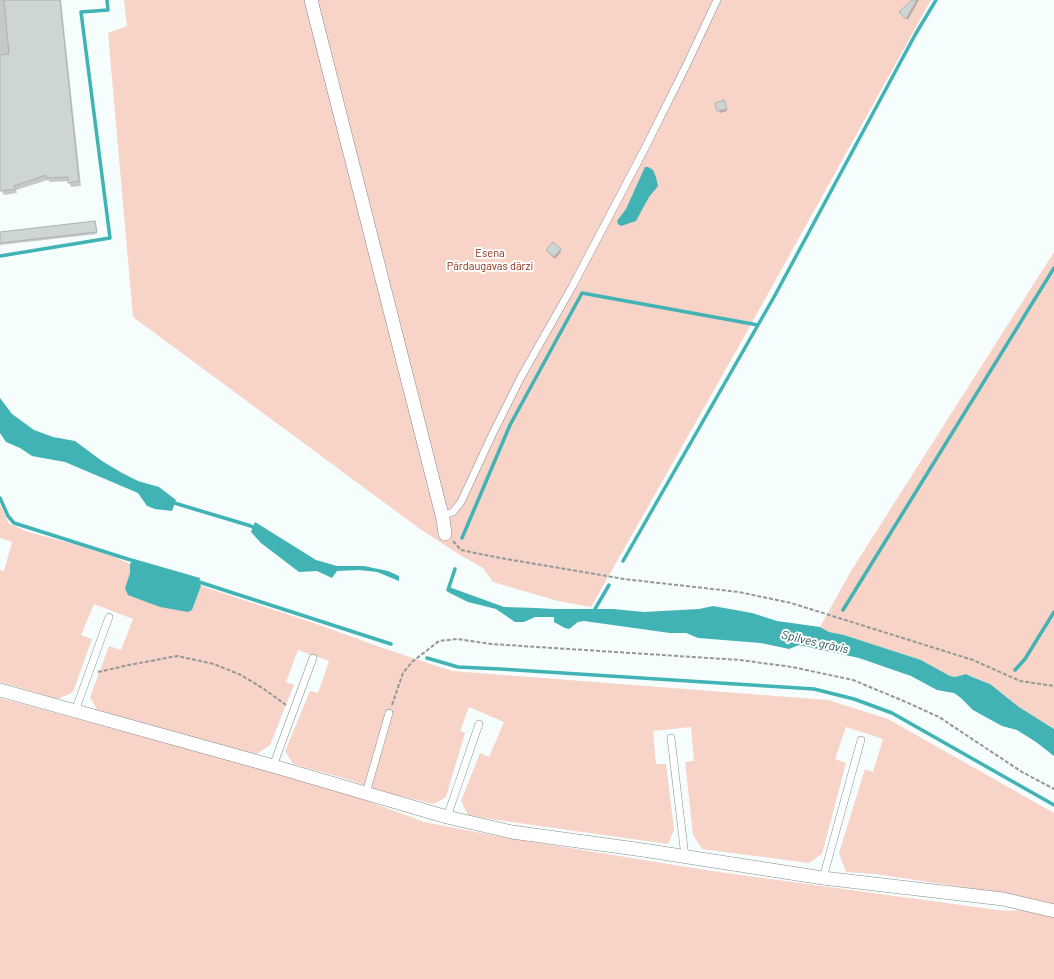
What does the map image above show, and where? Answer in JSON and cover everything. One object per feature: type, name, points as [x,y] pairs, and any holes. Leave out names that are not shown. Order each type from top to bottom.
[{"type":"street","points":[[311,0],[441,511],[445,534]]},
{"type":"street","points":[[0,690],[273,766],[447,817],[512,832],[824,878],[1003,899],[1054,911]]},
{"type":"lane","points":[[441,511],[447,514],[453,512],[461,502],[521,377],[572,287],[644,150],[717,0]]},
{"type":"lane","points":[[75,711],[109,617]]},
{"type":"lane","points":[[273,766],[313,658]]},
{"type":"lane","points":[[366,793],[389,713]]},
{"type":"lane","points":[[447,817],[479,724]]},
{"type":"lane","points":[[671,738],[685,857]]},
{"type":"lane","points":[[824,878],[861,740]]},
{"type":"path","points":[[445,534],[461,550],[495,557],[624,579],[739,592],[791,603],[973,660],[1020,681],[1054,686]]},
{"type":"path","points":[[389,713],[403,672],[412,662],[439,641],[457,639],[491,644],[740,660],[792,667],[853,680],[939,717],[1022,772],[1054,789]]},
{"type":"path","points":[[88,676],[100,671],[177,656],[214,664],[241,675],[264,689],[293,711]]},
{"type":"green space","name":"Esena Pārdaugavas dārzi","points":[[124,0],[931,0],[744,337],[591,607],[558,601],[493,582],[483,568],[420,529],[133,317],[108,33],[127,26]]},
{"type":"green space","points":[[1054,252],[1054,729],[1019,707],[990,684],[966,674],[955,677],[950,676],[921,660],[844,635],[829,632],[820,627],[851,571]]},
{"type":"green space","points":[[0,504],[9,524],[28,532],[115,557],[130,564],[130,573],[125,588],[192,610],[201,586],[452,671],[828,700],[888,719],[1054,813],[1054,979],[0,979],[0,698],[276,773],[357,797],[424,822],[502,837],[712,871],[1005,911],[1023,910],[1027,900],[962,887],[875,874],[846,872],[839,853],[865,769],[873,772],[883,739],[846,727],[835,759],[846,763],[822,854],[809,863],[702,849],[693,835],[685,762],[694,761],[691,727],[653,731],[656,764],[666,764],[674,830],[668,844],[468,815],[461,801],[480,753],[489,757],[504,722],[469,707],[460,731],[465,733],[446,797],[434,804],[384,792],[350,780],[293,764],[285,751],[310,691],[318,693],[329,661],[298,650],[286,682],[294,685],[270,745],[255,755],[97,710],[90,697],[109,646],[121,650],[133,619],[94,604],[81,635],[92,639],[73,692],[58,699],[0,682],[0,570],[4,571],[12,542],[0,538]]},
{"type":"water","points":[[645,167],[653,170],[658,186],[649,197],[636,221],[621,226],[617,221],[626,209]]},
{"type":"water","points":[[0,398],[12,414],[34,430],[53,437],[75,441],[102,461],[122,473],[138,481],[159,487],[176,500],[172,511],[155,509],[147,506],[138,493],[65,462],[32,456],[20,448],[6,442],[0,433]]},
{"type":"water","points":[[255,522],[316,560],[337,566],[364,566],[388,571],[399,576],[399,581],[377,572],[359,570],[337,571],[332,578],[317,571],[299,572],[261,543],[251,532]]},
{"type":"water","points":[[134,559],[200,578],[199,582],[201,586],[192,610],[188,612],[160,607],[128,595],[125,588],[130,573],[130,564]]},
{"type":"water","name":"Spilves grāvis","points":[[449,587],[504,607],[613,609],[644,612],[699,609],[713,606],[752,613],[777,621],[820,627],[829,632],[844,635],[921,660],[950,676],[955,677],[966,674],[990,684],[1019,707],[1054,729],[1054,756],[1017,730],[1002,726],[973,710],[954,693],[937,690],[911,676],[859,658],[799,645],[789,649],[761,643],[698,638],[686,633],[670,633],[584,621],[578,622],[569,629],[554,622],[554,617],[535,617],[524,622],[515,622],[496,609],[468,602],[448,592]]},
{"type":"building","points":[[4,0],[60,0],[79,181],[68,183],[68,177],[46,178],[46,175],[14,186],[16,189],[0,191],[0,55],[9,54]]},
{"type":"building","points":[[912,0],[917,0],[906,19],[899,12]]},
{"type":"building","points":[[724,100],[727,109],[717,111],[715,103]]},
{"type":"building","points":[[95,221],[97,232],[0,243],[0,232]]},
{"type":"building","points":[[553,242],[561,249],[554,257],[546,250]]},
{"type":"waterway","points":[[0,256],[110,238],[81,12],[108,10],[107,0]]},
{"type":"waterway","points":[[623,561],[774,297],[915,35],[936,0]]},
{"type":"waterway","points":[[843,610],[1054,268]]},
{"type":"waterway","points":[[462,538],[510,425],[582,293],[758,325]]},
{"type":"waterway","points":[[0,498],[8,516],[14,523],[137,562]]},
{"type":"waterway","points":[[171,502],[251,526],[256,529]]},
{"type":"waterway","points":[[450,590],[448,590],[455,569]]},
{"type":"waterway","points":[[196,581],[391,644]]},
{"type":"waterway","points":[[595,614],[595,609],[609,585]]},
{"type":"waterway","points":[[1015,670],[1025,659],[1054,612]]},
{"type":"waterway","points":[[427,658],[458,667],[814,689],[854,699],[892,713],[1054,805]]}]
